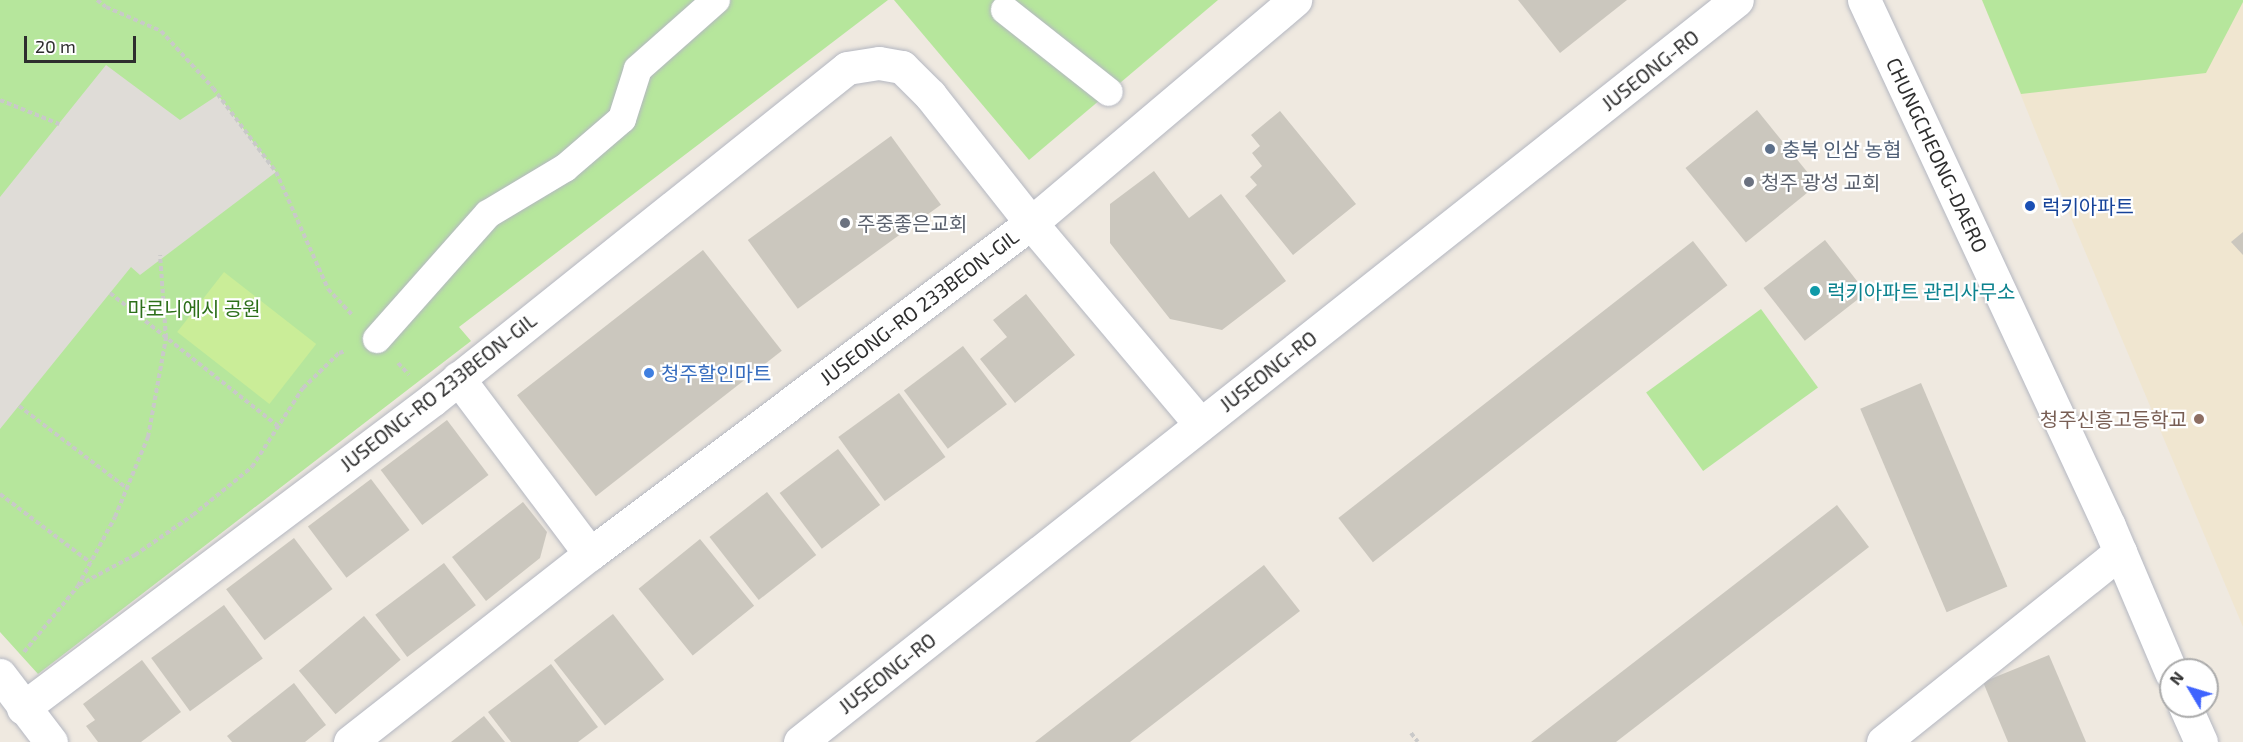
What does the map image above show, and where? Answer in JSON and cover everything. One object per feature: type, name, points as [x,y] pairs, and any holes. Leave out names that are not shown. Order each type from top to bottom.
[{"type":"street","points":[[377,339],[488,214],[565,168],[622,119],[638,69],[716,0]]},
{"type":"street","name":"JUSEONG-RO 233BEON-GIL","points":[[350,742],[590,554],[1031,223],[1296,0]]},
{"type":"street","name":"JUSEONG-RO","points":[[800,742],[1737,0]]},
{"type":"street","name":"CHUNGCHEONG-DAERO","points":[[1864,0],[2120,552],[2165,658]]},
{"type":"street","points":[[1006,3],[1109,92]]},
{"type":"street","name":"JUSEONG-RO 233BEON-GIL","points":[[23,708],[432,400],[847,68],[879,63],[902,67],[930,95],[1031,223]]},
{"type":"street","points":[[1031,223],[1200,424]]},
{"type":"street","points":[[458,378],[590,554]]},
{"type":"street","points":[[1883,742],[2120,552]]},
{"type":"street","points":[[1,676],[51,742]]},
{"type":"street","points":[[2191,718],[2201,742]]},
{"type":"path","points":[[97,0],[106,7],[161,31],[213,88],[276,172],[328,289],[432,400]]},
{"type":"path","points":[[0,100],[59,124]]},
{"type":"path","points":[[1,676],[44,630],[78,586],[128,489],[148,437],[166,338],[160,255]]},
{"type":"path","points":[[110,293],[278,426]]},
{"type":"path","points":[[78,586],[135,555],[201,508],[252,467],[303,388],[339,353],[377,339]]},
{"type":"path","points":[[19,406],[128,489]]},
{"type":"path","points":[[0,494],[91,563]]},
{"type":"path","points":[[1412,733],[1418,742]]},
{"type":"shaded area","name":"청주신흥고등학교","points":[[1982,0],[2243,0],[2243,627],[2068,211]]},
{"type":"shaded area","points":[[106,65],[180,120],[218,95],[276,172],[140,275],[131,267],[0,429],[0,197]]},
{"type":"green space","name":"마로니에시 공원","points":[[0,0],[888,0],[459,327],[471,341],[38,674],[0,632]]},
{"type":"green space","points":[[894,0],[1218,0],[1029,160]]},
{"type":"green space","points":[[1982,0],[2243,0],[2243,2],[2206,73],[2021,94]]},
{"type":"green space","points":[[224,272],[316,344],[269,404],[177,332]]},
{"type":"green space","points":[[1761,309],[1818,387],[1703,471],[1646,392]]},
{"type":"building","points":[[1518,0],[1627,0],[1560,53]]},
{"type":"building","points":[[1757,110],[1817,185],[1746,243],[1686,168]]},
{"type":"building","points":[[1280,111],[1356,204],[1293,255],[1245,196],[1257,185],[1250,177],[1262,166],[1252,153],[1260,146],[1251,135]]},
{"type":"building","name":"주중좋은교회","points":[[891,136],[941,205],[798,309],[748,240]]},
{"type":"building","points":[[1154,171],[1189,218],[1221,194],[1286,281],[1222,330],[1170,319],[1110,243],[1110,204]]},
{"type":"building","points":[[2243,232],[2243,255],[2231,242]]},
{"type":"building","name":"럭키아파트 관리사무소","points":[[1825,240],[1866,293],[1805,341],[1764,288]]},
{"type":"building","points":[[1693,241],[1727,285],[1373,562],[1338,518]]},
{"type":"building","name":"청주할인마트","points":[[703,250],[782,351],[596,496],[517,395]]},
{"type":"building","points":[[1026,294],[1075,355],[1015,403],[980,359],[1007,337],[993,320]]},
{"type":"building","points":[[963,346],[1007,404],[948,449],[904,391]]},
{"type":"building","points":[[1921,383],[2007,586],[1947,612],[1860,409]]},
{"type":"building","points":[[899,393],[945,457],[885,501],[838,437]]},
{"type":"building","points":[[447,420],[489,475],[422,525],[381,470]]},
{"type":"building","points":[[838,449],[880,505],[822,549],[780,493]]},
{"type":"building","points":[[371,479],[410,530],[346,578],[308,527]]},
{"type":"building","points":[[767,492],[816,555],[759,600],[709,537]]},
{"type":"building","points":[[523,502],[547,532],[540,558],[486,601],[452,557]]},
{"type":"building","points":[[1837,505],[1869,547],[1616,742],[1531,742]]},
{"type":"building","points":[[294,538],[333,589],[265,640],[226,589]]},
{"type":"building","points":[[700,539],[754,606],[693,656],[639,589]]},
{"type":"building","points":[[444,563],[476,605],[407,657],[375,615]]},
{"type":"building","points":[[1264,565],[1300,611],[1130,742],[1035,742]]},
{"type":"building","points":[[224,605],[263,658],[190,711],[151,658]]},
{"type":"building","points":[[613,614],[664,679],[605,726],[554,660]]},
{"type":"building","points":[[364,616],[401,660],[336,714],[299,671]]},
{"type":"building","points":[[2049,655],[2086,742],[2008,742],[1983,682]]},
{"type":"building","points":[[142,660],[181,712],[141,742],[98,742],[86,726],[95,720],[83,704]]},
{"type":"building","points":[[551,664],[598,727],[578,742],[511,742],[488,712]]},
{"type":"building","points":[[294,683],[326,725],[305,742],[232,742],[227,736]]},
{"type":"building","points":[[484,716],[505,742],[451,742]]},
{"type":"place","name":"충북 인삼 농협","points":[[1770,149]]},
{"type":"place","name":"청주 광성 교회","points":[[1749,182]]},
{"type":"place","name":"럭키아파트","points":[[2030,206]]},
{"type":"place","name":"주중좋은교회","points":[[845,223]]},
{"type":"place","name":"럭키아파트 관리사무소","points":[[1815,291]]},
{"type":"place","name":"청주할인마트","points":[[649,373]]},
{"type":"place","name":"청주신흥고등학교","points":[[2199,419]]}]
